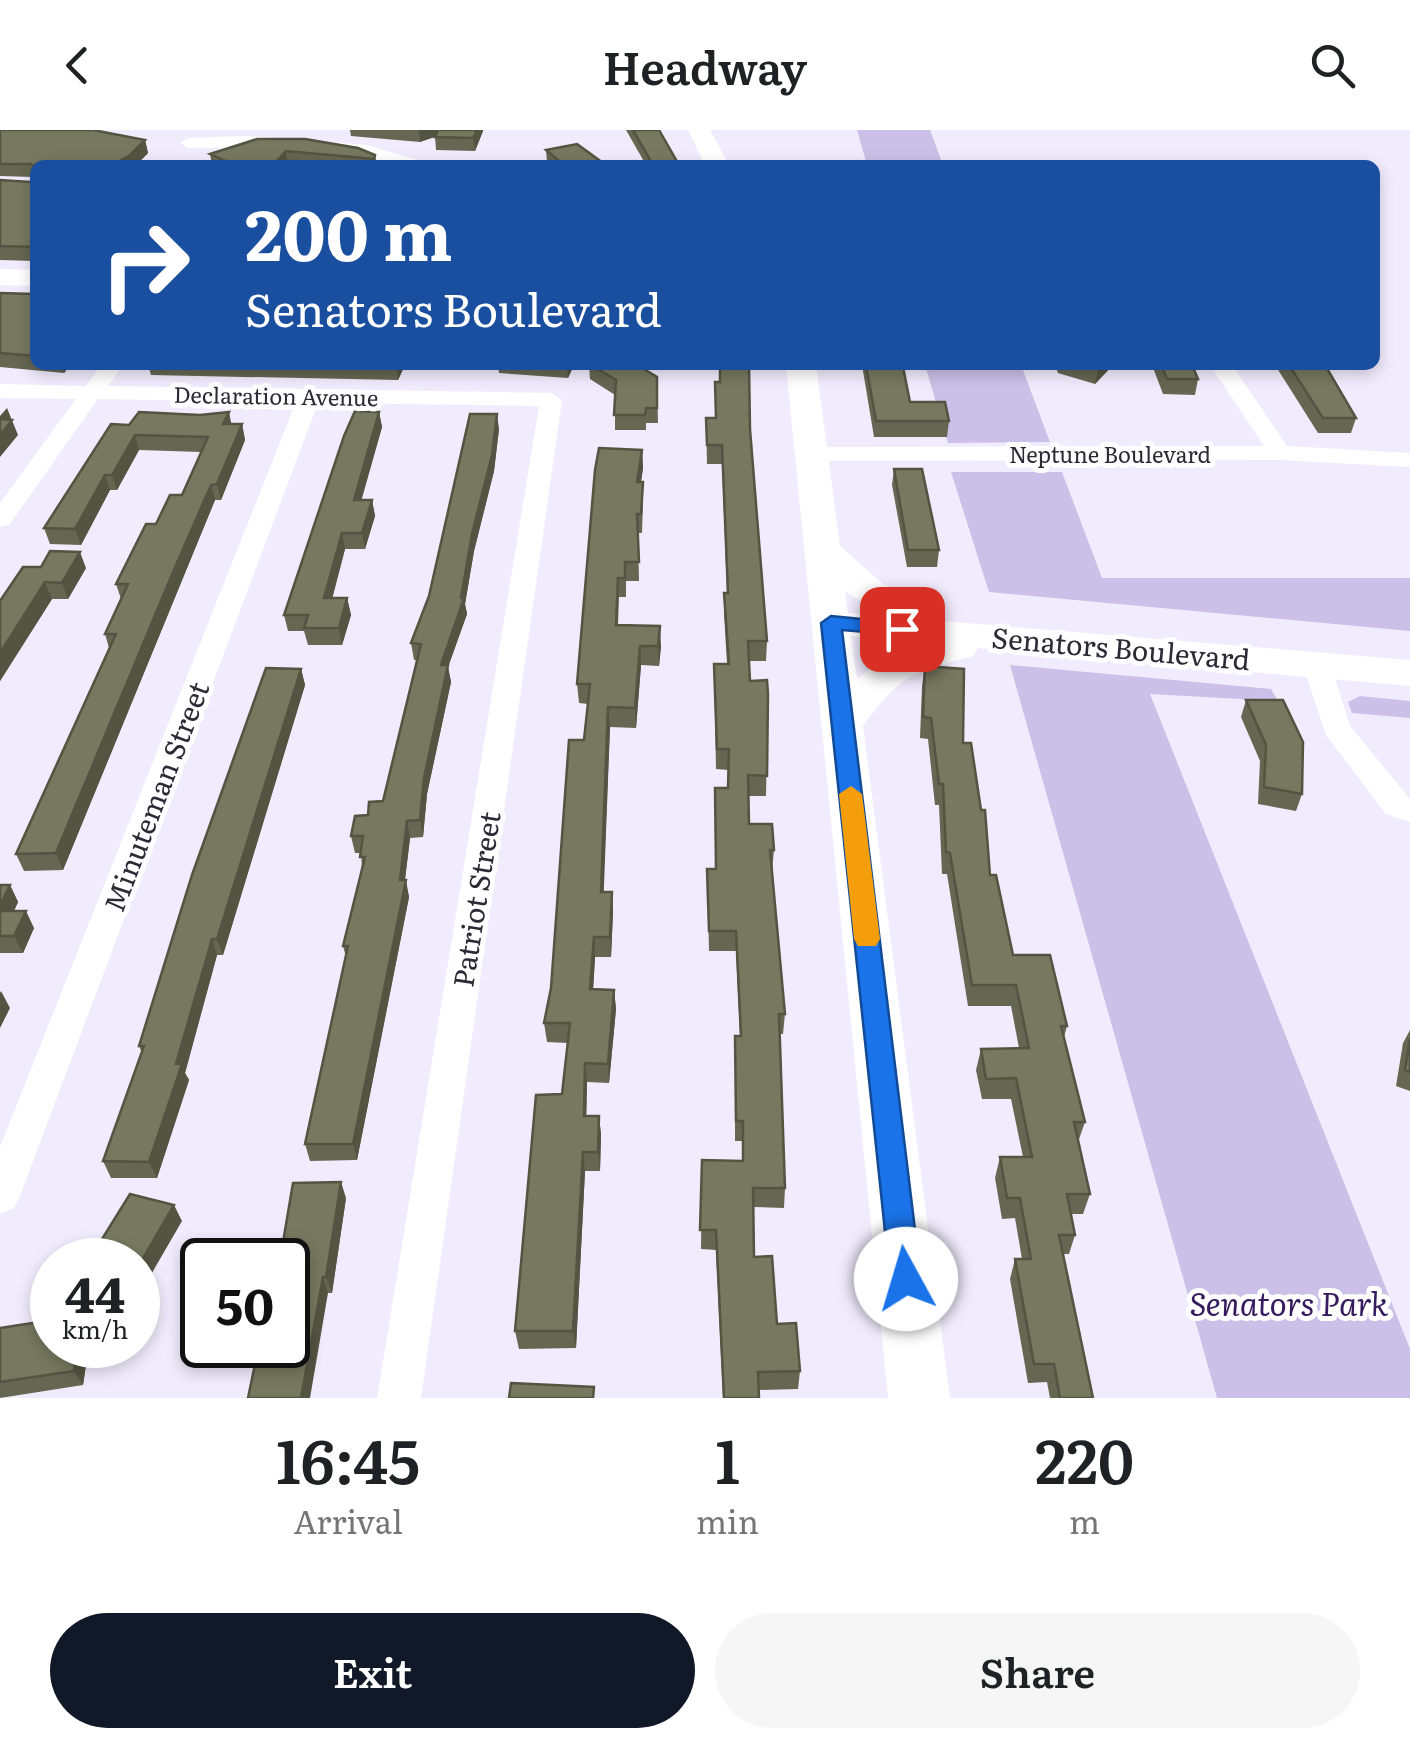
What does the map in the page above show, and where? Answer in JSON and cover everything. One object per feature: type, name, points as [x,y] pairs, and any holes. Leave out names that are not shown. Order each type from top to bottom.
[{"type":"main road","points":[[698,130],[714,160]]},
{"type":"main road","points":[[0,277],[30,278]]},
{"type":"main road","points":[[802,370],[919,1398]]},
{"type":"main road","points":[[822,550],[871,596],[901,612],[1008,639]]},
{"type":"main road","name":"Senators Boulevard","points":[[831,623],[1410,674]]},
{"type":"main road","points":[[843,724],[885,670],[906,658],[1008,639]]},
{"type":"street","points":[[188,136],[317,142],[408,160]]},
{"type":"street","points":[[0,520],[108,370]]},
{"type":"street","points":[[1225,370],[1280,453]]},
{"type":"street","name":"Declaration Avenue","points":[[0,391],[551,400]]},
{"type":"street","name":"Minuteman Street","points":[[0,1196],[310,396]]},
{"type":"street","name":"Patriot Street","points":[[399,1398],[551,400]]},
{"type":"street","name":"Neptune Boulevard","points":[[809,454],[1280,453],[1410,460]]},
{"type":"street","points":[[1316,663],[1336,728],[1397,806],[1410,811]]},
{"type":"green space","points":[[857,130],[930,130],[941,160],[866,160]]},
{"type":"green space","points":[[926,370],[1023,370],[1050,442],[948,443]]},
{"type":"green space","points":[[951,472],[1062,472],[1102,578],[1410,578],[1410,631],[989,592]]},
{"type":"green space","name":"Senators Park","points":[[1010,665],[1271,689],[1278,701],[1150,694],[1410,1349],[1410,1398],[1217,1398]]},
{"type":"green space","points":[[1360,696],[1410,701],[1410,718],[1352,713],[1348,702]]},
{"type":"building","points":[[0,130],[93,130],[145,140],[121,160],[30,160],[30,164],[0,164]]},
{"type":"building","points":[[438,130],[477,130],[473,138],[435,137]]},
{"type":"building","points":[[633,130],[659,130],[676,160],[650,160]]},
{"type":"building","points":[[257,139],[305,139],[358,148],[375,155],[374,159],[286,151],[278,160],[223,160],[210,154]]},
{"type":"building","points":[[577,144],[599,160],[558,160],[546,150]]},
{"type":"building","points":[[0,180],[30,182],[30,247],[0,246]]},
{"type":"building","points":[[0,293],[30,294],[30,356],[0,353]]},
{"type":"building","points":[[599,370],[645,370],[657,377],[657,408],[646,408],[645,415],[614,415],[616,380]]},
{"type":"building","points":[[720,370],[749,370],[767,641],[748,641],[750,681],[767,680],[768,694],[767,776],[748,775],[749,824],[772,824],[774,850],[770,850],[785,1014],[779,1014],[785,1188],[753,1188],[754,1257],[772,1256],[777,1324],[796,1323],[800,1371],[758,1372],[759,1398],[724,1398],[716,1230],[700,1230],[702,1160],[743,1161],[743,1121],[736,1121],[735,1036],[741,1036],[736,931],[709,931],[707,869],[716,869],[715,788],[728,788],[729,749],[717,749],[714,664],[729,664],[722,445],[707,445],[706,418],[716,418],[715,382],[720,382]]},
{"type":"building","points":[[867,370],[904,370],[910,402],[945,402],[949,421],[876,421]]},
{"type":"building","points":[[1163,370],[1194,370],[1198,379],[1167,379]]},
{"type":"building","points":[[1292,370],[1328,370],[1356,418],[1323,418]]},
{"type":"building","points":[[355,411],[379,412],[354,500],[372,500],[362,533],[342,533],[324,598],[347,598],[339,628],[304,628],[308,615],[284,615]]},
{"type":"building","points":[[139,412],[229,412],[223,424],[242,424],[173,572],[56,853],[16,854],[116,634],[105,634],[128,584],[116,584],[146,524],[156,524],[170,495],[182,495],[208,437],[135,435],[112,475],[105,475],[75,529],[44,528],[111,424],[129,425]]},
{"type":"building","points":[[470,414],[497,414],[492,455],[472,534],[464,598],[441,665],[448,665],[424,778],[420,820],[407,821],[400,880],[406,880],[353,1144],[305,1144],[348,946],[343,946],[365,857],[360,857],[363,836],[351,836],[355,816],[368,815],[369,802],[383,801],[421,644],[411,643],[429,596]]},
{"type":"building","points":[[0,419],[12,420],[0,435]]},
{"type":"building","points":[[599,448],[642,450],[637,482],[643,482],[641,514],[637,514],[639,562],[625,562],[625,578],[618,578],[616,625],[660,626],[658,646],[640,646],[635,708],[608,707],[601,892],[612,892],[610,937],[594,937],[590,989],[614,990],[608,1064],[585,1063],[584,1116],[599,1116],[598,1152],[583,1152],[573,1331],[515,1331],[536,1095],[562,1094],[570,1023],[544,1023],[551,988],[569,740],[584,740],[590,684],[577,684]]},
{"type":"building","points":[[894,469],[922,469],[939,550],[908,550]]},
{"type":"building","points":[[50,551],[80,552],[62,583],[45,582],[0,653],[0,601],[23,567],[41,567]]},
{"type":"building","points":[[925,666],[964,669],[963,743],[971,743],[981,810],[985,810],[990,875],[996,875],[1013,955],[1050,955],[1067,1026],[1061,1026],[1085,1122],[1074,1122],[1090,1194],[1067,1194],[1075,1235],[1059,1235],[1093,1398],[1060,1398],[1054,1364],[1034,1364],[1015,1259],[1031,1259],[1020,1198],[1007,1198],[1000,1157],[1032,1157],[1016,1078],[986,1079],[981,1049],[1029,1048],[1016,985],[972,985],[950,853],[946,852],[943,784],[939,784],[931,718],[923,717]]},
{"type":"building","points":[[266,668],[301,669],[217,939],[212,939],[176,1064],[182,1064],[149,1162],[103,1161],[144,1046],[139,1046],[192,875]]},
{"type":"building","points":[[1246,700],[1283,700],[1303,742],[1302,794],[1264,787],[1266,745]]},
{"type":"building","points":[[0,885],[10,885],[0,906]]},
{"type":"building","points":[[0,911],[26,911],[14,936],[0,936]]},
{"type":"building","points":[[1410,1039],[1410,1072],[1405,1070]]},
{"type":"building","points":[[341,1182],[310,1348],[310,1238],[284,1238],[293,1183]]},
{"type":"building","points":[[130,1194],[174,1205],[155,1238],[103,1238]]},
{"type":"building","points":[[30,1323],[30,1368],[74,1368],[74,1371],[0,1382],[0,1328]]},
{"type":"building","points":[[254,1368],[306,1368],[301,1398],[248,1398]]},
{"type":"building","points":[[511,1383],[594,1387],[593,1398],[509,1398]]},
{"type":"slow traffic","points":[[851,794],[867,939]]},
{"type":"route","points":[[902,629],[831,623],[906,1279]]}]
